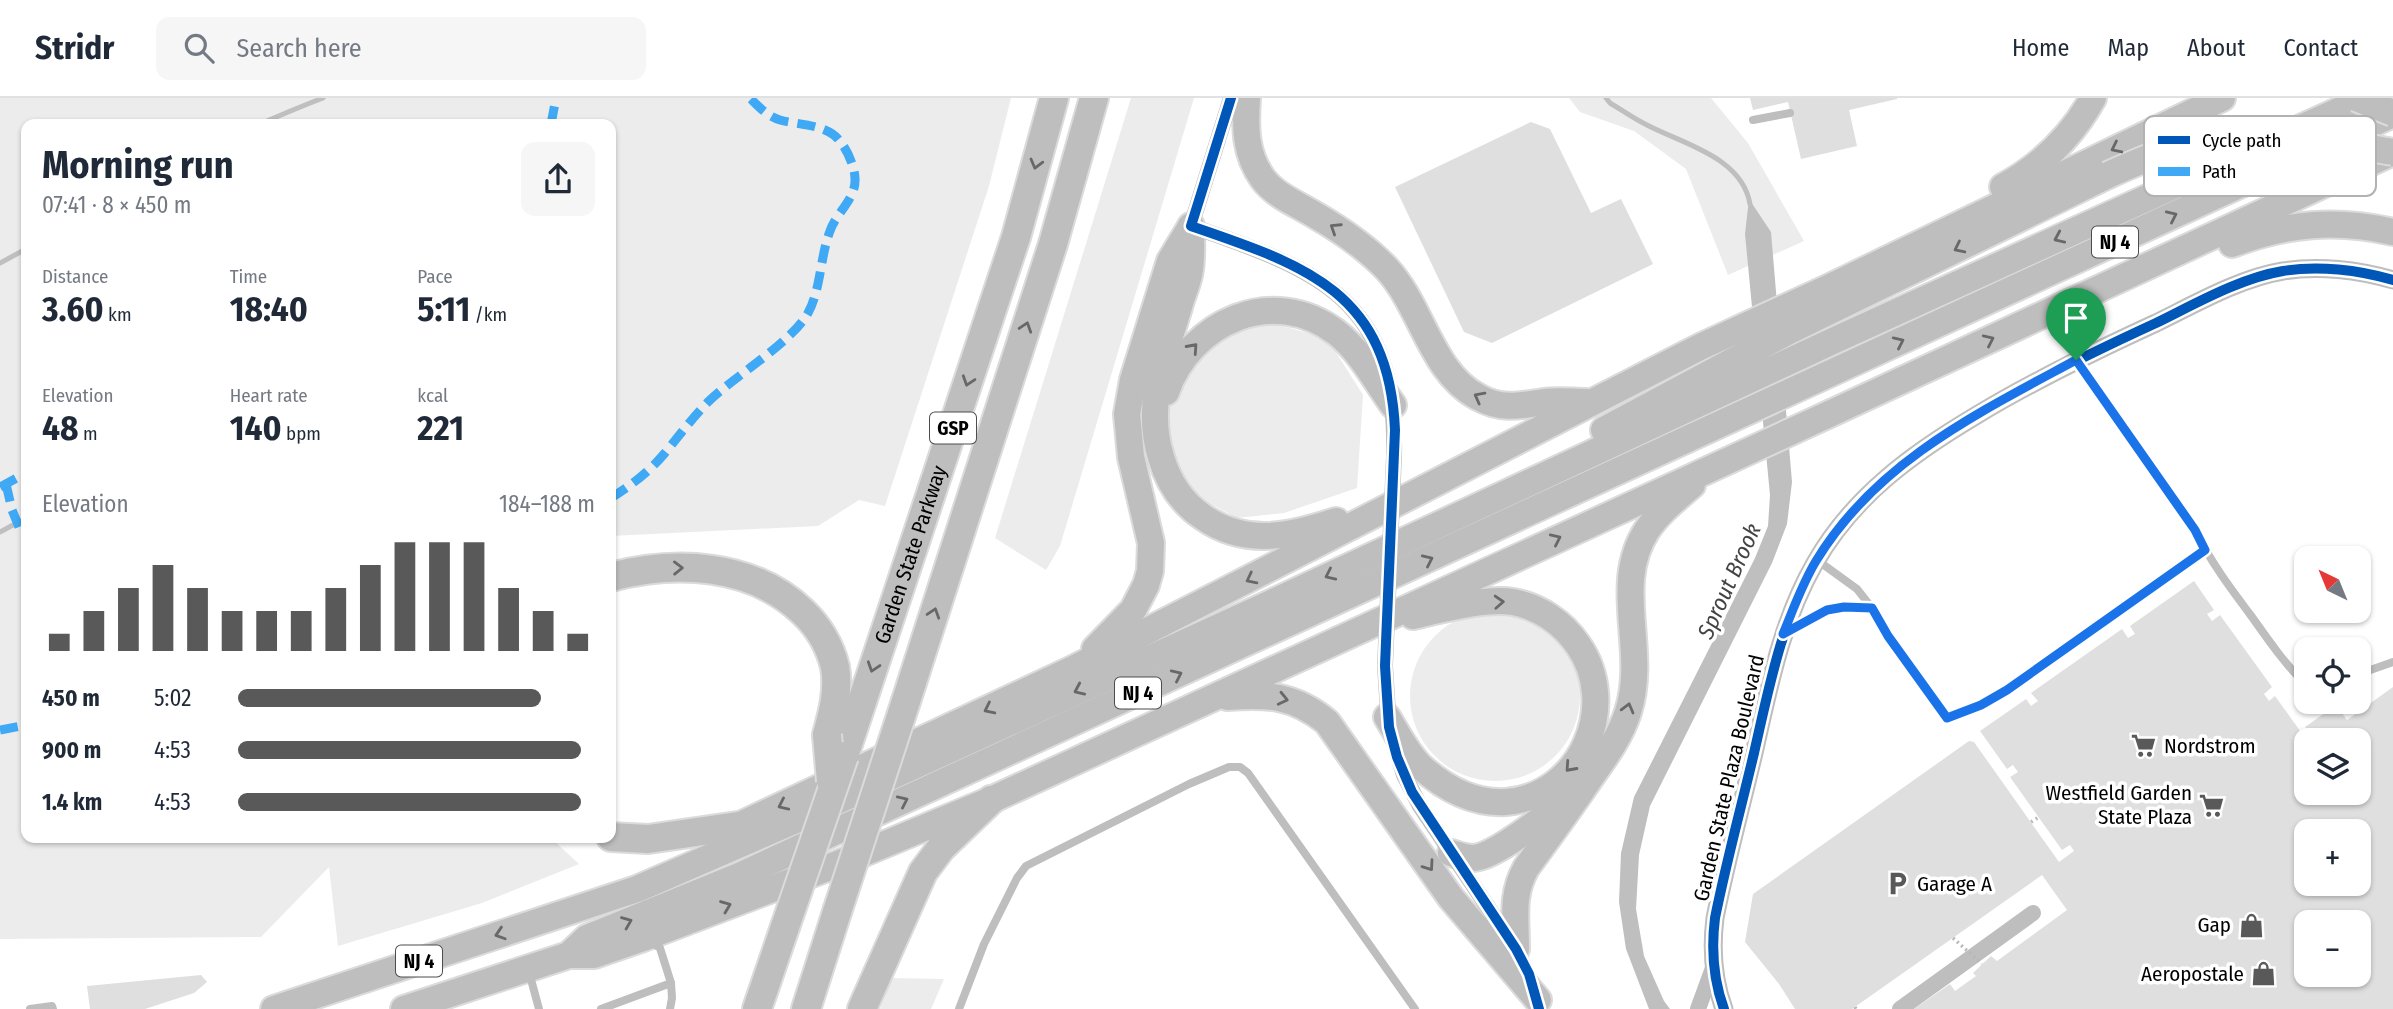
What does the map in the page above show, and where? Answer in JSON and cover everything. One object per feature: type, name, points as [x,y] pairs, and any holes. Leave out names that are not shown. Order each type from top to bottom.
[{"type":"highway","name":"Garden State Parkway","points":[[835,746],[1017,237],[1054,98]]},
{"type":"highway","name":"Garden State Parkway","points":[[806,1009],[1053,244],[1094,98]]},
{"type":"highway","points":[[1247,98],[1247,147],[1264,180],[1280,195],[1353,240],[1386,269],[1411,302],[1442,362],[1457,382],[1478,397],[1505,407],[1519,408],[1545,402],[1591,402]]},
{"type":"highway","points":[[1566,465],[1601,432],[1710,372],[1833,298],[1871,266],[2021,177],[2073,129],[2093,98]]},
{"type":"highway","points":[[2184,116],[2222,98]]},
{"type":"highway","points":[[2356,98],[2393,114]]},
{"type":"highway","name":"NJ 4","points":[[2327,116],[2367,98]]},
{"type":"highway","name":"NJ 4","points":[[2376,122],[2393,114]]},
{"type":"highway","points":[[1871,266],[2144,135]]},
{"type":"highway","points":[[2376,160],[2393,152]]},
{"type":"highway","points":[[565,912],[633,874],[1073,669],[1700,347],[1833,298],[2144,160]]},
{"type":"highway","name":"NJ 4","points":[[274,1009],[637,889],[791,822],[1267,605],[1835,340],[2152,196]]},
{"type":"highway","name":"NJ 4","points":[[404,1009],[569,955],[587,938],[739,876],[2216,196]]},
{"type":"highway","points":[[569,955],[594,955],[643,938],[835,865],[991,800],[2299,196]]},
{"type":"highway","points":[[2108,285],[2280,228],[2331,223],[2393,232]]},
{"type":"highway","points":[[1191,226],[1190,269],[1156,384],[1155,431],[1157,447],[1170,480],[1189,506],[1213,524],[1244,535],[1261,537],[1290,535],[1421,492]]},
{"type":"highway","points":[[1073,669],[1123,622],[1133,610],[1146,584],[1152,557],[1151,543],[1131,457],[1127,414],[1138,363],[1170,261],[1191,226]]},
{"type":"highway","points":[[1155,431],[1167,390],[1189,350],[1214,329],[1243,316],[1260,312],[1276,311],[1306,316],[1334,331],[1359,353],[1393,405]]},
{"type":"highway","points":[[1516,948],[1515,905],[1518,883],[1605,759],[1620,735],[1629,709],[1635,679],[1636,652],[1630,588],[1634,556],[1647,530],[1666,507],[1718,465]]},
{"type":"highway","points":[[616,576],[665,568],[711,570],[748,578],[784,595],[810,619],[821,634],[834,666],[835,746],[832,793],[757,1009]]},
{"type":"highway","points":[[1360,629],[1469,604],[1512,601],[1543,612],[1563,626],[1585,655],[1594,680],[1596,707],[1589,741],[1580,755],[1569,770],[1540,792],[1506,802],[1472,798],[1432,776],[1409,753],[1387,717]]},
{"type":"highway","points":[[1215,698],[1267,695],[1291,700],[1327,722],[1451,898],[1538,1005]]},
{"type":"highway","points":[[1451,853],[1471,858],[1490,853],[1583,788]]},
{"type":"highway","points":[[862,1009],[923,872],[941,848],[991,800]]},
{"type":"highway","points":[[616,837],[648,839],[738,826]]},
{"type":"street","points":[[1231,98],[1191,226],[1283,260],[1310,273],[1336,293],[1374,340],[1389,377],[1393,405],[1394,456],[1385,666],[1387,717],[1396,757],[1420,806],[1516,948],[1529,974],[1538,1005]]},
{"type":"street","name":"Garden State Plaza Boulevard","points":[[1724,1009],[1713,968],[1718,903],[1783,634],[1816,560],[1848,517],[1903,463],[1936,439],[2076,360],[2221,292],[2283,271],[2328,269],[2393,279]]},
{"type":"street","points":[[1900,1009],[2033,913]]},
{"type":"street","points":[[1698,1009],[1713,968]]},
{"type":"lane","points":[[1753,120],[1790,113]]},
{"type":"lane","points":[[2076,360],[2195,530],[2205,550],[2294,673]]},
{"type":"lane","points":[[1816,560],[1833,569],[1857,589],[1947,718],[1981,705],[2007,690],[2205,550]]},
{"type":"lane","points":[[1783,634],[1827,610],[1844,607],[1872,608]]},
{"type":"lane","points":[[2371,670],[2393,662]]},
{"type":"lane","points":[[958,1009],[984,944],[1017,878],[1026,866],[1139,808],[1229,767],[1240,767],[1248,773],[1415,1009]]},
{"type":"lane","points":[[643,938],[660,948],[671,984],[670,1009]]},
{"type":"lane","points":[[528,969],[539,1009]]},
{"type":"lane","points":[[601,1009],[671,984]]},
{"type":"lane","points":[[30,1009],[52,1006],[53,1009]]},
{"type":"path","points":[[2031,822],[2039,817]]},
{"type":"path","points":[[1953,937],[1982,964]]},
{"type":"shaded area","points":[[0,98],[1011,98],[989,186],[885,506],[859,500],[818,526],[616,536],[616,119],[21,119],[21,843],[556,843],[579,864],[482,903],[338,946],[329,867],[261,937],[0,939]]},
{"type":"shaded area","points":[[1131,98],[1194,98],[1060,546],[1046,570],[995,538]]},
{"type":"shaded area","points":[[1569,98],[1711,98],[1748,143],[1804,241],[1728,275],[1686,169],[1634,131],[1580,112]]},
{"type":"shaded area","points":[[1749,199],[1771,232],[1792,482],[1787,524],[1772,563],[1650,806],[1639,855],[1636,909],[1644,956],[1670,1009],[1649,1009],[1626,949],[1619,902],[1621,853],[1634,797],[1755,558],[1768,526],[1770,495],[1745,234]]},
{"type":"shaded area","points":[[1271,323],[1327,338],[1363,395],[1357,488],[1284,513],[1237,518],[1205,501],[1176,475],[1161,433],[1175,379],[1218,333]]},
{"type":"shaded area","points":[[1495,611],[1527,618],[1542,625],[1555,636],[1566,649],[1573,664],[1580,696],[1573,728],[1566,743],[1555,756],[1542,767],[1527,774],[1495,781],[1463,774],[1448,767],[1435,756],[1424,743],[1417,728],[1410,696],[1417,664],[1424,649],[1435,636],[1448,625],[1463,618]]},
{"type":"shaded area","points":[[892,978],[944,979],[931,1009],[880,1009]]},
{"type":"building","points":[[1750,98],[1897,99],[1849,110],[1857,146],[1801,159],[1788,102],[1753,110]]},
{"type":"building","points":[[1531,122],[1550,129],[1591,213],[1621,199],[1653,264],[1492,343],[1464,332],[1395,187]]},
{"type":"building","name":"Westfield Garden State Plaza","points":[[2194,581],[2214,610],[2207,614],[2212,621],[2220,615],[2272,687],[2264,694],[2269,701],[2275,696],[2298,728],[2294,728],[2294,805],[2371,805],[2371,728],[2305,727],[2323,714],[2343,714],[2347,720],[2355,714],[2371,714],[2371,703],[2393,687],[2393,1009],[1914,1009],[1950,984],[1955,991],[1976,976],[1973,973],[1991,956],[1997,961],[2067,910],[2042,875],[1852,1009],[1795,1009],[1779,984],[1745,942],[1753,894],[1969,741],[1974,742],[2059,862],[2074,851],[2070,845],[2062,850],[2010,777],[2018,772],[2013,765],[2007,769],[1980,731],[2026,699],[2031,706],[2038,701],[2031,693],[2122,629],[2128,638],[2135,634],[2130,626]]},
{"type":"building","points":[[201,975],[207,982],[194,993],[145,1009],[90,1009],[87,986]]},
{"type":"waterway","points":[[272,119],[323,98]]},
{"type":"waterway","name":"Sprout Brook","points":[[1606,98],[1637,120],[1723,163],[1736,174],[1745,188],[1750,204]]},
{"type":"waterway","points":[[0,263],[21,252]]},
{"type":"waterway","points":[[0,532],[13,525]]},
{"type":"marked path","points":[[552,119],[556,98]]},
{"type":"marked path","points":[[616,495],[652,467],[709,401],[800,324],[816,294],[830,231],[852,193],[855,174],[839,140],[819,128],[775,118],[750,98]]},
{"type":"marked path","points":[[0,487],[21,476]]},
{"type":"marked path","points":[[6,484],[19,527]]},
{"type":"marked path","points":[[0,730],[21,726]]},
{"type":"cycle path","points":[[1231,98],[1191,226],[1270,255],[1304,271],[1333,291],[1358,315],[1377,345],[1389,383],[1395,430],[1385,666],[1389,727],[1397,757],[1412,792],[1516,949],[1529,974],[1539,1009]]},
{"type":"cycle path","points":[[1724,1009],[1714,964],[1715,918],[1771,680],[1793,608],[1803,585],[1830,539],[1847,517],[1886,478],[1977,415],[2065,366],[2218,292],[2267,274],[2310,268],[2393,280]]},
{"type":"place","name":"Nordstrom","points":[[2144,746]]},
{"type":"place","name":"Westfield Garden State Plaza","points":[[2212,805]]},
{"type":"place","name":"Garage A","points":[[1897,884]]},
{"type":"place","name":"Gap","points":[[2251,925]]},
{"type":"place","name":"Aeropostale","points":[[2264,974]]},
{"type":"route","points":[[2076,360],[2195,530],[2205,550],[2007,690],[1981,705],[1947,718],[1888,636],[1872,608],[1844,607],[1827,610],[1783,634],[1816,560],[1848,517],[1872,491],[1903,463],[1936,439],[2076,360]]}]
